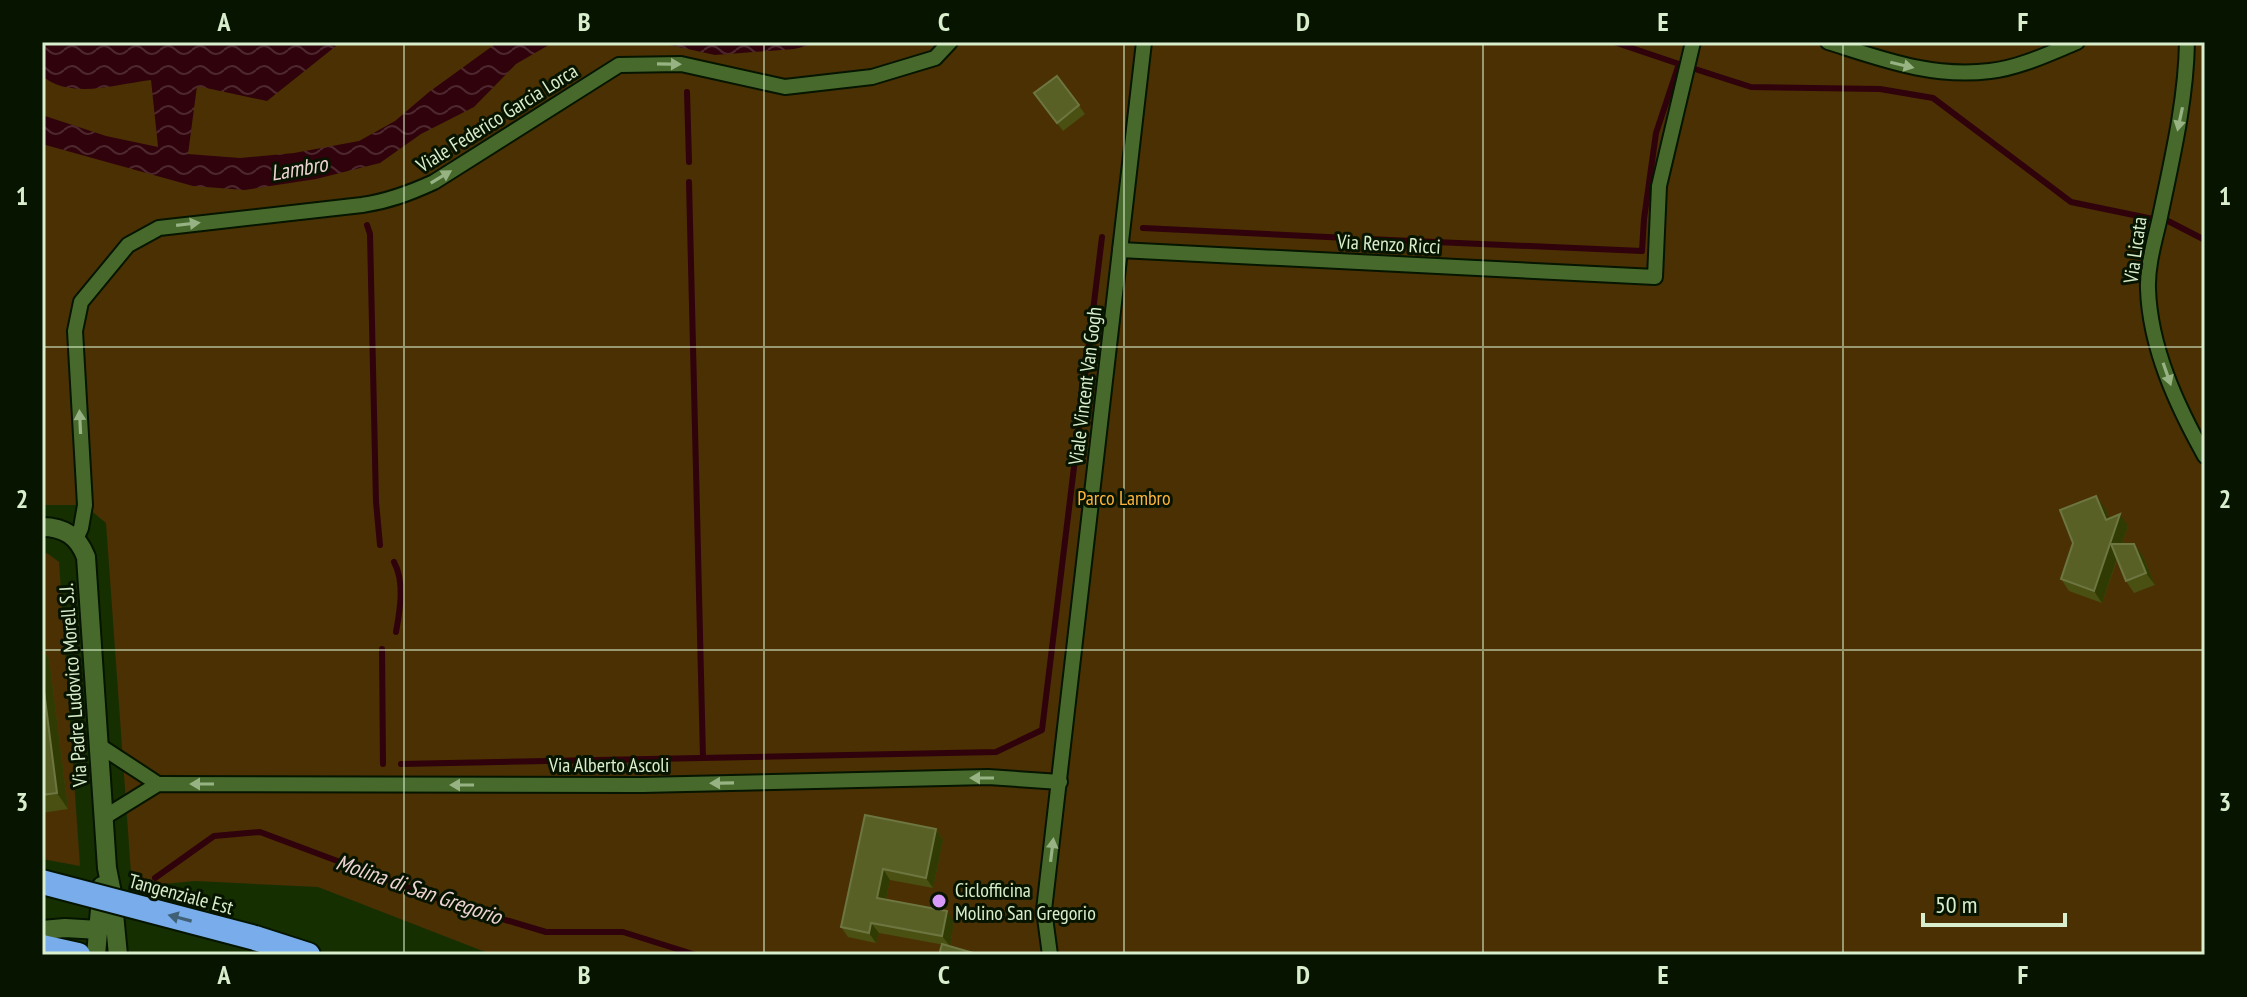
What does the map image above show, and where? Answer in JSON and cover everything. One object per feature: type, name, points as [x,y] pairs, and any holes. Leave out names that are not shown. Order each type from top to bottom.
[{"type":"highway","name":"Tangenziale Est","points":[[42,882],[308,955]]},
{"type":"highway","points":[[42,947],[78,955]]},
{"type":"street","name":"Viale Federico Garcia Lorca","points":[[76,539],[85,505],[75,331],[81,302],[128,245],[159,228],[362,205],[405,195],[434,182],[619,65],[681,64],[785,87],[872,77],[935,58],[950,42]]},
{"type":"street","name":"Viale Vincent Van Gogh","points":[[1050,955],[1044,910],[1144,42]]},
{"type":"street","name":"Via Renzo Ricci","points":[[1120,250],[1655,277],[1659,186],[1693,42]]},
{"type":"street","points":[[1828,42],[1906,67],[1960,72],[1992,71],[2077,42]]},
{"type":"street","name":"Via Licata","points":[[2187,42],[2182,111],[2154,243],[2148,288],[2156,342],[2179,406],[2205,456]]},
{"type":"street","points":[[42,527],[56,528],[76,539]]},
{"type":"street","name":"Via Padre Ludovico Morell S.J.","points":[[76,539],[88,567],[103,818],[118,955]]},
{"type":"street","points":[[100,746],[158,784],[103,818]]},
{"type":"street","name":"Via Alberto Ascoli","points":[[158,784],[642,785],[988,777],[1060,782]]},
{"type":"street","name":"Via Padre Ludovico Morell S.J.","points":[[96,955],[100,894],[107,868]]},
{"type":"street","points":[[42,930],[99,930]]},
{"type":"green space","name":"Parco Lambro","points":[[42,42],[2205,42],[2205,955],[493,955],[318,887],[195,881],[132,887],[106,523],[84,505],[42,505]]},
{"type":"green space","points":[[47,553],[59,562],[80,866],[42,859],[42,554]]},
{"type":"water","name":"Lambro","points":[[42,42],[326,42],[336,46],[267,101],[197,86],[188,154],[240,158],[294,153],[359,141],[395,121],[498,42],[554,42],[516,64],[474,107],[421,134],[380,163],[316,179],[245,190],[193,186],[42,144],[42,115],[106,136],[158,147],[151,80],[80,89],[54,83],[42,76]]},
{"type":"water","points":[[656,42],[824,42],[794,49],[715,55]]},
{"type":"building","points":[[1057,76],[1079,105],[1057,123],[1034,93]]},
{"type":"building","points":[[2096,496],[2106,520],[2120,514],[2094,591],[2061,579],[2073,543],[2060,510]]},
{"type":"building","points":[[2111,544],[2134,544],[2146,573],[2126,581]]},
{"type":"building","points":[[42,675],[57,793],[42,795]]},
{"type":"building","points":[[865,815],[936,829],[926,878],[883,869],[877,898],[947,911],[942,936],[871,923],[869,933],[841,927]]},
{"type":"building","points":[[942,944],[973,953],[939,955]]},
{"type":"waterway","points":[[1368,239],[1642,251],[1656,133],[1679,64],[1614,42]]},
{"type":"waterway","points":[[1695,69],[1751,87],[1880,89],[1933,98],[2071,202],[2153,219]]},
{"type":"waterway","points":[[687,92],[689,162]]},
{"type":"waterway","points":[[689,182],[703,758]]},
{"type":"waterway","points":[[2168,221],[2205,240]]},
{"type":"waterway","points":[[367,225],[370,234],[376,502],[380,545]]},
{"type":"waterway","points":[[1143,228],[1348,238]]},
{"type":"waterway","points":[[401,764],[996,752],[1042,730],[1102,237]]},
{"type":"waterway","points":[[394,562],[401,587],[396,632]]},
{"type":"waterway","points":[[382,649],[383,764]]},
{"type":"waterway","name":"Molina di San Gregorio","points":[[155,878],[214,836],[260,832],[455,905],[546,932],[623,932],[696,955]]},
{"type":"place","name":"Ciclofficina Molino San Gregorio","points":[[939,901]]}]
